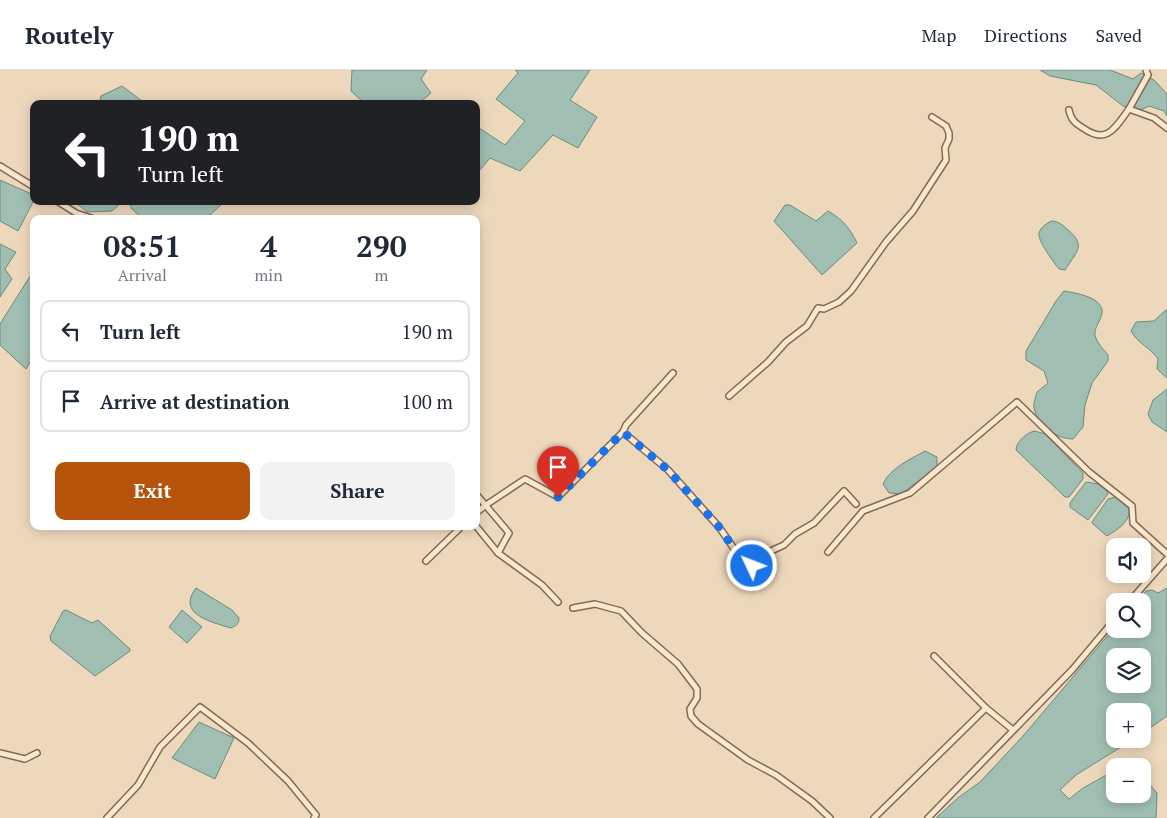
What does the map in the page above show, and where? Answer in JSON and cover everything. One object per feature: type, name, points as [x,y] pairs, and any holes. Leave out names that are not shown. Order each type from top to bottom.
[{"type":"street","points":[[1069,110],[1072,120],[1094,135],[1102,136],[1111,132],[1129,109],[1148,72]]},
{"type":"street","points":[[1129,109],[1154,118],[1167,128]]},
{"type":"street","points":[[729,396],[768,362],[786,342],[807,326],[818,308],[824,309],[839,302],[852,291],[886,242],[914,211],[946,160],[945,148],[949,139],[949,133],[946,126],[932,117]]},
{"type":"street","points":[[0,166],[30,185]]},
{"type":"street","points":[[63,205],[82,215]]},
{"type":"street","points":[[480,510],[486,504],[525,479],[558,497],[623,432],[626,425],[673,373]]},
{"type":"street","points":[[828,552],[863,511],[910,493],[1017,402],[1090,472],[1132,506],[1133,523],[1167,554]]},
{"type":"street","points":[[623,432],[668,470],[719,527],[735,550],[752,566],[771,551],[784,545],[795,534],[814,523],[844,491],[856,504]]},
{"type":"street","points":[[480,498],[509,533],[498,553]]},
{"type":"street","points":[[426,561],[458,530]]},
{"type":"street","points":[[479,530],[498,553],[542,585],[558,602]]},
{"type":"street","points":[[1137,593],[1167,559]]},
{"type":"street","points":[[573,608],[595,604],[620,611],[678,664],[697,689],[698,698],[690,710],[691,716],[698,724],[748,760],[776,775],[812,801],[830,818]]},
{"type":"street","points":[[928,818],[1072,670],[1106,629]]},
{"type":"street","points":[[934,656],[986,708],[1013,730]]},
{"type":"street","points":[[106,818],[138,785],[160,747],[200,707],[248,743],[288,781],[316,815],[314,818]]},
{"type":"street","points":[[874,818],[986,708]]},
{"type":"street","points":[[0,753],[25,759],[37,753]]},
{"type":"shaded area","points":[[352,70],[427,70],[421,79],[431,93],[423,100],[361,100],[351,91]]},
{"type":"shaded area","points":[[515,70],[590,70],[570,100],[597,117],[578,148],[553,135],[520,171],[490,158],[480,170],[480,129],[505,145],[525,121],[496,99],[518,73]]},
{"type":"shaded area","points":[[1040,70],[1110,70],[1133,79],[1141,73],[1154,80],[1167,94],[1167,116],[1164,111],[1149,106],[1135,110],[1123,106],[1096,85],[1050,76]]},
{"type":"shaded area","points":[[122,86],[141,100],[100,100],[101,96]]},
{"type":"shaded area","points":[[0,180],[30,193],[31,205],[18,231],[0,221]]},
{"type":"shaded area","points":[[79,205],[119,205],[112,211],[87,212]]},
{"type":"shaded area","points":[[130,205],[221,205],[210,215],[139,215]]},
{"type":"shaded area","points":[[785,205],[790,205],[816,221],[828,211],[845,224],[857,243],[822,275],[774,221]]},
{"type":"shaded area","points":[[1051,221],[1062,225],[1077,240],[1078,249],[1076,254],[1065,270],[1059,269],[1043,246],[1039,236],[1041,229]]},
{"type":"shaded area","points":[[0,244],[16,252],[5,269],[12,279],[0,297]]},
{"type":"shaded area","points":[[30,276],[30,362],[26,369],[0,345],[0,324]]},
{"type":"shaded area","points":[[1064,291],[1088,297],[1098,303],[1102,313],[1095,335],[1108,355],[1108,361],[1092,383],[1085,405],[1083,427],[1073,439],[1054,434],[1039,420],[1034,404],[1037,392],[1048,383],[1044,371],[1026,360],[1026,351]]},
{"type":"shaded area","points":[[1167,309],[1167,378],[1157,369],[1158,359],[1155,355],[1131,331],[1136,322],[1154,321]]},
{"type":"shaded area","points":[[1167,389],[1167,432],[1152,422],[1148,414],[1153,400]]},
{"type":"shaded area","points":[[1035,431],[1045,434],[1083,473],[1083,479],[1069,497],[1065,497],[1016,450],[1022,438]]},
{"type":"shaded area","points":[[925,451],[937,457],[937,467],[901,494],[889,493],[883,484],[886,478],[901,464]]},
{"type":"shaded area","points":[[1086,482],[1098,484],[1108,494],[1088,520],[1070,507],[1070,503]]},
{"type":"shaded area","points":[[1116,497],[1130,510],[1129,515],[1122,526],[1107,536],[1092,522],[1108,499]]},
{"type":"shaded area","points":[[196,588],[232,610],[239,618],[237,624],[231,628],[198,616],[190,604],[191,597]]},
{"type":"shaded area","points":[[1167,588],[1167,716],[1151,727],[1151,703],[1106,703],[1106,748],[1120,748],[1076,775],[1060,790],[1069,799],[1083,788],[1106,775],[1106,803],[1151,803],[1151,786],[1157,793],[1156,818],[936,818],[959,797],[980,782],[1023,736],[1106,638],[1151,638],[1151,593],[1144,593],[1152,590],[1158,593]]},
{"type":"shaded area","points":[[66,610],[92,623],[98,620],[130,651],[95,676],[51,641],[50,636],[63,611]]},
{"type":"shaded area","points":[[182,610],[202,627],[187,643],[169,627]]},
{"type":"shaded area","points":[[199,722],[234,738],[215,779],[172,758]]},
{"type":"route","points":[[558,497],[623,432],[668,470],[719,527],[735,550],[752,566]]}]
